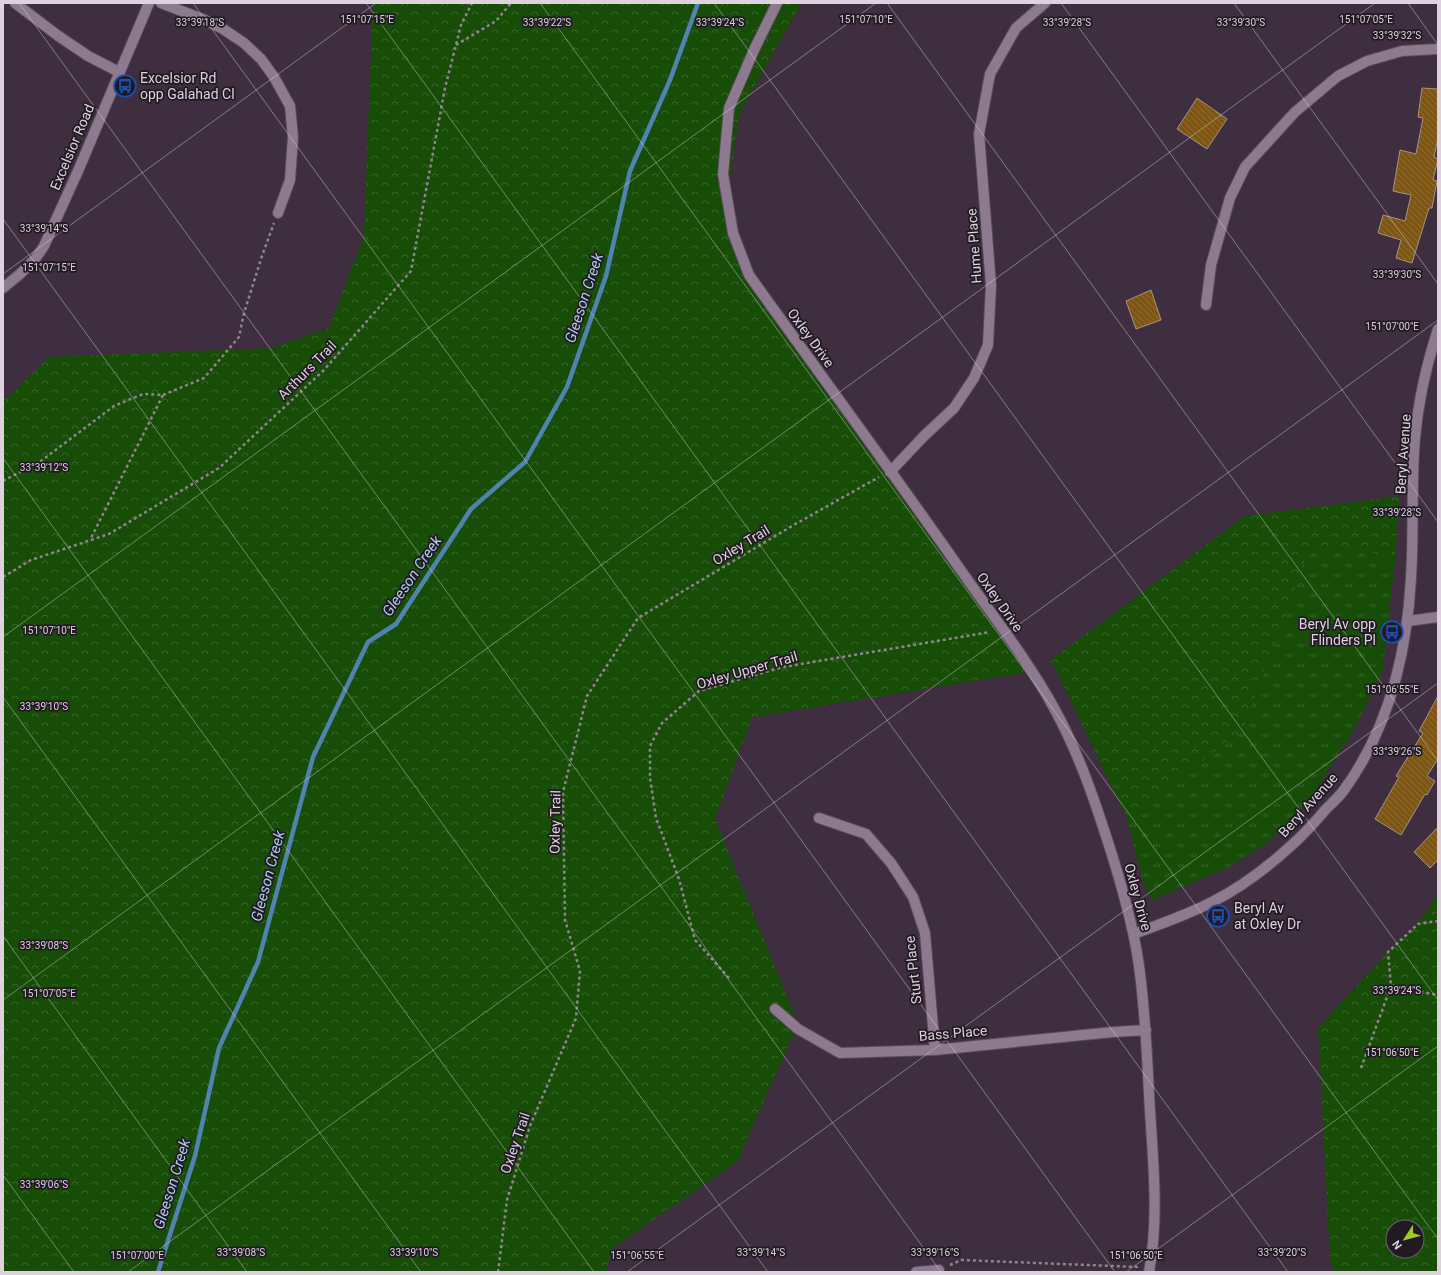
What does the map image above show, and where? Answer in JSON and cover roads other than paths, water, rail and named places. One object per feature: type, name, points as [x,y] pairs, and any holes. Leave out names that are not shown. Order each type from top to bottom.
[{"type":"street","points":[[15,3],[88,56],[119,72]]},
{"type":"street","name":"Excelsior Road","points":[[3,288],[35,259],[44,246],[78,171],[149,3]]},
{"type":"street","points":[[160,3],[205,20],[244,43],[261,59],[274,77],[290,106],[293,137],[290,180],[278,213]]},
{"type":"street","name":"Oxley Drive","points":[[777,3],[754,50],[730,108],[723,174],[733,233],[749,275],[926,520],[1027,664],[1054,708],[1077,756],[1101,818],[1124,894],[1134,934],[1139,966],[1146,1030],[1155,1209],[1154,1243],[1149,1270]]},
{"type":"street","name":"Hume Place","points":[[890,472],[924,436],[954,408],[974,378],[988,345],[991,285],[979,134],[990,74],[1016,28],[1044,3]]},
{"type":"street","points":[[1206,305],[1211,265],[1230,198],[1245,167],[1295,112],[1338,76],[1367,61],[1402,51],[1438,49]]},
{"type":"street","name":"Beryl Avenue","points":[[1134,934],[1198,909],[1214,901],[1257,874],[1306,832],[1343,791],[1373,741],[1390,698],[1408,621],[1412,576],[1415,437],[1427,367],[1438,329]]},
{"type":"street","points":[[1408,621],[1438,617]]},
{"type":"street","name":"Sturt Place","points":[[819,818],[866,834],[891,863],[913,897],[925,933],[935,1050]]},
{"type":"street","name":"Bass Place","points":[[775,1009],[798,1029],[840,1053],[935,1050],[1146,1030]]},
{"type":"street","points":[[916,1272],[939,1270]]},
{"type":"waterway","name":"Gleeson Creek","points":[[158,1272],[195,1156],[219,1048],[258,962],[313,757],[368,642],[396,624],[471,509],[525,462],[567,387],[606,276],[630,171],[670,80],[698,3]]},
{"type":"place","name":"Excelsior Rd opp Galahad Cl","points":[[125,86]]},
{"type":"place","name":"Beryl Av opp Flinders Pl","points":[[1392,632]]},
{"type":"place","name":"Beryl Av at Oxley Dr","points":[[1218,916]]}]
